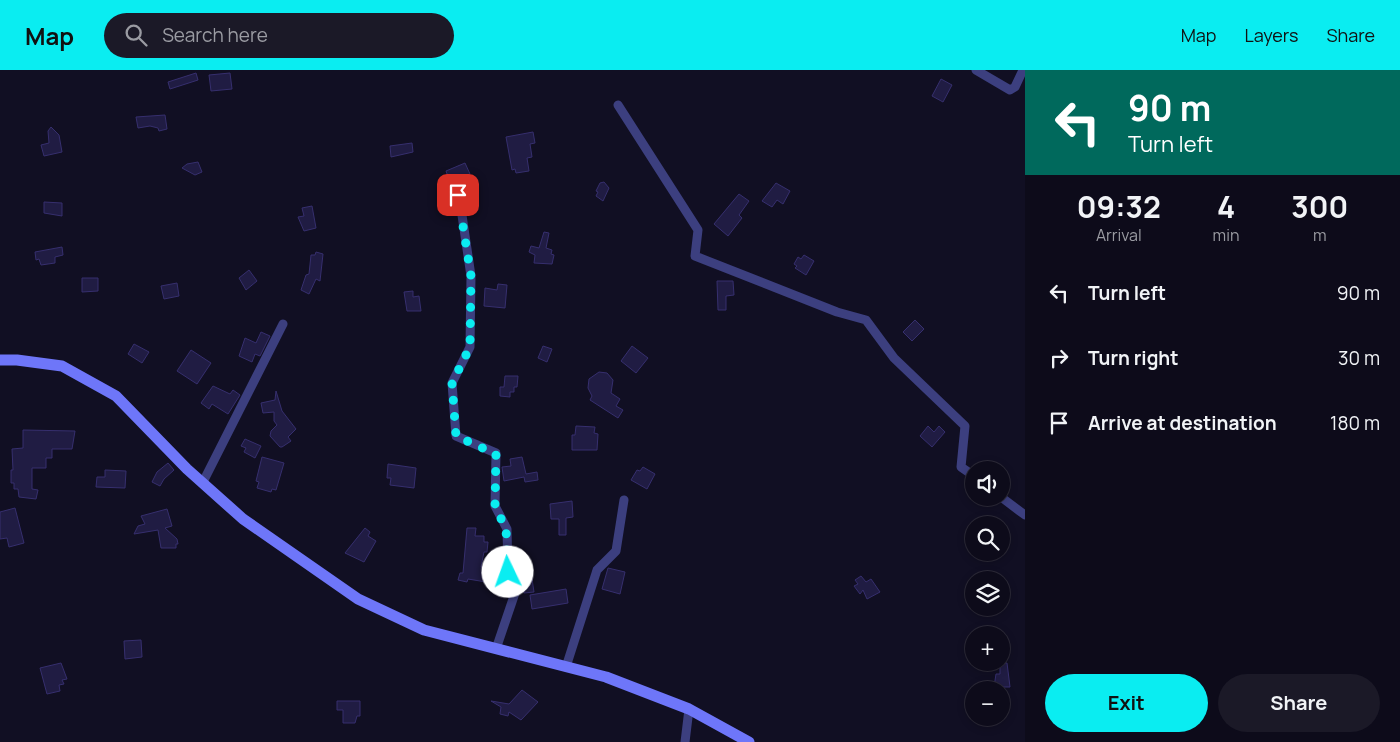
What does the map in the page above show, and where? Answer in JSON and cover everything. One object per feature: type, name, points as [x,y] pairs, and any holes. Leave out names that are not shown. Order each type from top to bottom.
[{"type":"main road","points":[[0,360],[17,360],[62,366],[116,396],[202,482],[243,519],[358,599],[424,630],[606,677],[689,709],[749,742]]},
{"type":"street","points":[[976,70],[1010,90],[1015,87],[1024,70]]},
{"type":"street","points":[[618,105],[698,230],[695,256],[837,312],[866,320],[894,358],[965,426],[961,467],[965,470]]},
{"type":"street","points":[[458,195],[471,276],[470,347],[452,383],[456,436],[496,454],[495,506],[506,529],[508,572],[515,593],[496,649]]},
{"type":"street","points":[[202,482],[283,324]]},
{"type":"street","points":[[566,667],[597,570],[616,551],[624,500]]},
{"type":"street","points":[[1010,504],[1025,516]]},
{"type":"street","points":[[685,742],[689,709]]},
{"type":"building","points":[[196,73],[198,80],[170,89],[168,82]]},
{"type":"building","points":[[230,73],[232,89],[211,91],[209,75]]},
{"type":"building","points":[[941,79],[952,85],[943,102],[932,96]]},
{"type":"building","points":[[165,115],[167,129],[159,131],[158,128],[150,126],[138,128],[136,117]]},
{"type":"building","points":[[51,127],[59,135],[62,152],[44,156],[41,145],[49,143],[48,131]]},
{"type":"building","points":[[533,132],[535,143],[530,144],[532,157],[527,158],[529,171],[516,173],[515,169],[512,170],[506,137]]},
{"type":"building","points":[[412,143],[413,152],[391,157],[390,146]]},
{"type":"building","points":[[198,162],[202,172],[195,175],[182,168],[187,164]]},
{"type":"building","points":[[465,163],[470,174],[450,182],[446,171]]},
{"type":"building","points":[[604,182],[609,188],[603,201],[596,196],[598,192],[596,191],[600,183]]},
{"type":"building","points":[[776,183],[790,191],[783,204],[777,200],[772,207],[762,201]]},
{"type":"building","points":[[739,194],[749,201],[739,215],[742,218],[728,236],[714,224]]},
{"type":"building","points":[[44,202],[62,203],[62,216],[44,213]]},
{"type":"building","points":[[312,206],[316,228],[304,231],[298,217],[304,216],[302,208]]},
{"type":"building","points":[[544,232],[549,233],[546,248],[552,250],[551,254],[554,255],[552,264],[534,263],[535,255],[529,252],[531,246],[539,248]]},
{"type":"building","points":[[62,247],[63,255],[55,257],[55,263],[41,265],[39,259],[36,260],[35,252]]},
{"type":"building","points":[[316,252],[323,254],[320,281],[316,279],[309,294],[301,290],[306,275],[309,274],[311,255],[315,255]]},
{"type":"building","points":[[804,255],[814,261],[806,275],[795,268],[797,266],[794,264],[798,257],[801,259]]},
{"type":"building","points":[[249,270],[257,281],[246,290],[239,278]]},
{"type":"building","points":[[82,278],[98,278],[98,291],[82,292]]},
{"type":"building","points":[[717,281],[733,281],[734,295],[726,296],[726,310],[718,310]]},
{"type":"building","points":[[177,283],[179,296],[164,299],[161,286]]},
{"type":"building","points":[[498,284],[507,285],[505,308],[484,306],[485,288],[497,290]]},
{"type":"building","points":[[413,291],[413,297],[419,296],[421,311],[407,311],[404,292]]},
{"type":"building","points":[[915,320],[924,329],[912,341],[903,332]]},
{"type":"building","points":[[261,332],[270,336],[260,356],[255,354],[252,362],[239,356],[245,338],[256,343]]},
{"type":"building","points":[[134,344],[149,352],[142,363],[128,354]]},
{"type":"building","points":[[543,346],[552,349],[547,362],[538,358]]},
{"type":"building","points":[[632,346],[648,358],[636,373],[621,361]]},
{"type":"building","points":[[191,350],[211,363],[197,384],[177,371]]},
{"type":"building","points":[[599,372],[607,373],[613,380],[611,393],[620,399],[616,406],[623,410],[618,418],[590,400],[592,396],[588,388],[589,379]]},
{"type":"building","points":[[505,376],[518,376],[517,387],[514,387],[514,392],[510,392],[510,397],[500,396],[500,387],[504,387]]},
{"type":"building","points":[[213,386],[230,394],[233,390],[240,395],[228,414],[212,404],[209,409],[201,403]]},
{"type":"building","points":[[276,391],[282,411],[296,429],[288,437],[291,441],[282,447],[270,436],[271,431],[277,425],[274,421],[274,412],[263,413],[261,403],[275,400]]},
{"type":"building","points":[[576,426],[595,427],[594,433],[598,434],[597,450],[572,450],[572,435],[575,435]]},
{"type":"building","points":[[928,426],[934,432],[939,426],[945,432],[932,447],[920,436]]},
{"type":"building","points":[[23,430],[75,431],[72,449],[52,449],[52,458],[46,458],[46,468],[32,468],[32,489],[38,490],[36,499],[19,497],[18,489],[14,489],[14,483],[11,483],[11,470],[13,470],[12,449],[23,448]]},
{"type":"building","points":[[245,439],[261,446],[255,458],[244,452],[246,448],[241,446]]},
{"type":"building","points":[[262,457],[284,463],[276,490],[272,489],[271,492],[257,488],[259,482],[256,481]]},
{"type":"building","points":[[522,457],[526,474],[537,472],[538,480],[525,482],[524,477],[504,481],[502,467],[511,466],[510,459]]},
{"type":"building","points":[[168,463],[174,470],[164,479],[160,486],[152,482],[157,472]]},
{"type":"building","points":[[388,464],[416,468],[414,488],[390,485],[391,478],[387,478]]},
{"type":"building","points":[[643,467],[655,474],[647,489],[631,480],[637,470],[640,471]]},
{"type":"building","points":[[105,470],[126,471],[125,488],[96,487],[97,477],[105,477]]},
{"type":"building","points":[[572,501],[573,517],[566,518],[566,535],[559,535],[559,519],[551,519],[550,504]]},
{"type":"building","points":[[15,508],[24,543],[9,547],[7,538],[0,539],[0,512]]},
{"type":"building","points":[[167,509],[172,526],[165,528],[177,539],[178,544],[176,544],[176,548],[161,548],[158,530],[134,534],[138,526],[145,524],[141,516]]},
{"type":"building","points":[[365,528],[370,532],[368,536],[376,541],[364,562],[345,553]]},
{"type":"building","points":[[467,528],[476,528],[475,536],[484,536],[484,542],[488,542],[487,552],[484,552],[481,567],[489,568],[486,582],[468,579],[467,582],[458,580],[460,573],[463,573]]},
{"type":"building","points":[[530,566],[534,592],[524,593],[520,567]]},
{"type":"building","points":[[608,568],[625,572],[620,594],[602,589]]},
{"type":"building","points":[[861,576],[866,582],[871,579],[880,592],[867,599],[863,590],[860,594],[854,586],[858,584],[855,580]]},
{"type":"building","points":[[566,589],[568,603],[532,609],[530,595]]},
{"type":"building","points":[[141,640],[142,657],[125,659],[124,641]]},
{"type":"building","points":[[61,663],[67,679],[62,680],[64,684],[59,685],[60,691],[47,694],[40,668]]},
{"type":"building","points":[[1000,671],[1008,671],[1009,681],[995,681],[996,674],[1000,674]]},
{"type":"building","points":[[522,690],[538,702],[521,720],[509,712],[508,716],[500,714],[501,707],[491,701],[509,704]]},
{"type":"building","points":[[337,701],[360,701],[360,716],[357,716],[355,723],[343,723],[343,710],[337,710]]},
{"type":"route","points":[[458,195],[471,276],[470,347],[452,383],[456,436],[496,454],[494,476],[495,506],[506,529],[508,572]]}]
